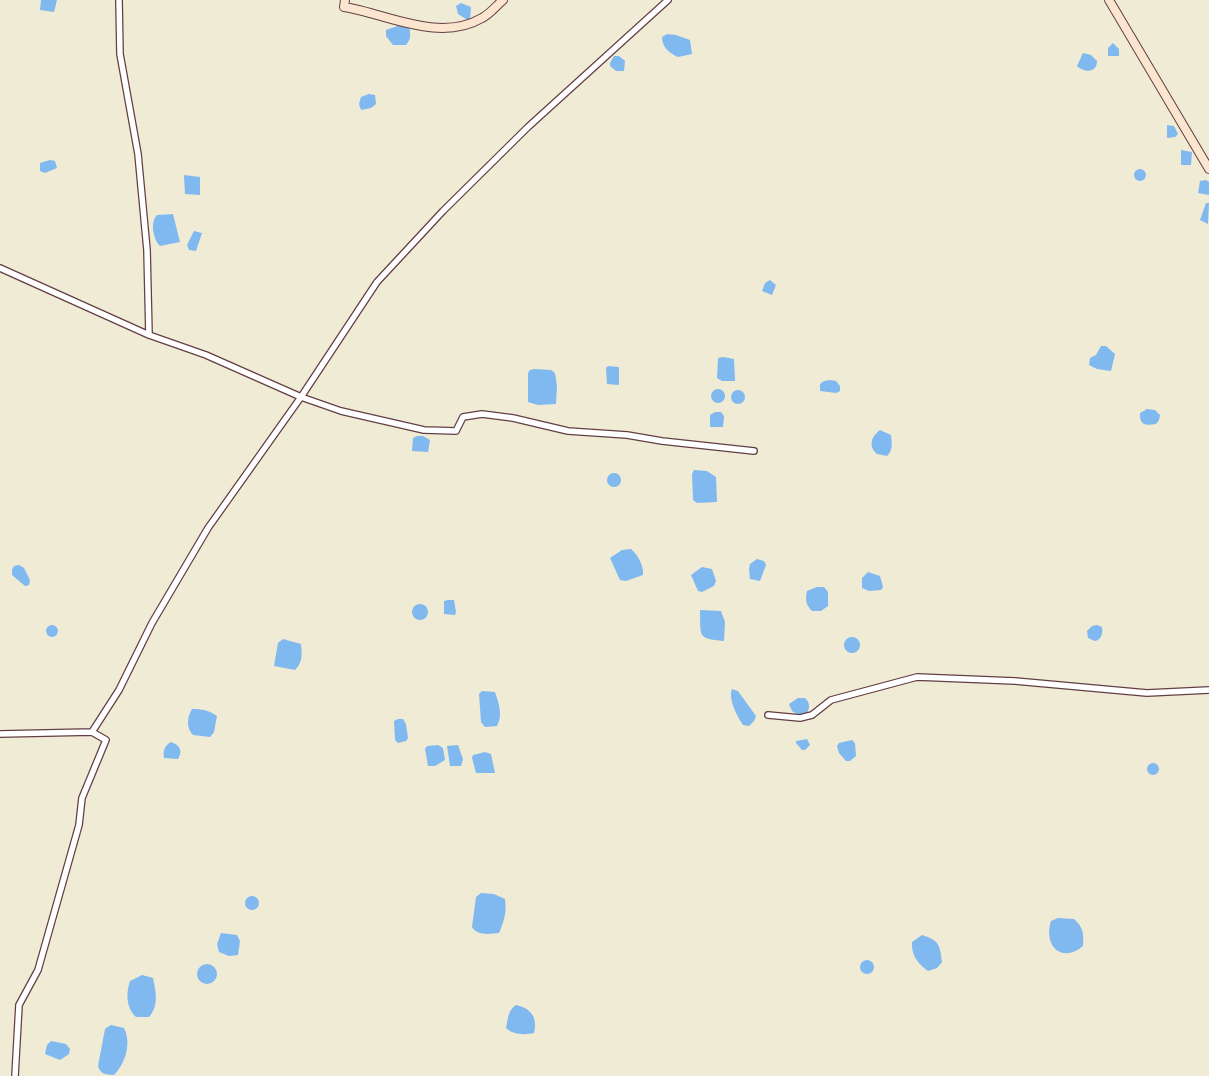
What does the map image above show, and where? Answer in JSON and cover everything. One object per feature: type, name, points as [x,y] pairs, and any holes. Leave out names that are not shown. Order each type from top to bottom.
[{"type":"main road","points":[[345,0],[344,7],[386,16],[403,23],[458,28],[483,18],[503,0]]},
{"type":"main road","points":[[1109,0],[1209,169]]},
{"type":"street","points":[[120,0],[120,54],[139,162],[146,250],[149,334]]},
{"type":"street","points":[[92,732],[118,690],[152,623],[208,528],[301,397],[377,282],[443,211],[528,127],[668,0]]},
{"type":"street","points":[[0,268],[149,334],[206,355],[301,397],[341,411],[424,430],[456,431],[463,417],[482,414],[513,418],[568,431],[627,435],[662,441],[754,451]]},
{"type":"street","points":[[768,715],[800,718],[812,715],[831,700],[917,677],[1015,681],[1147,693],[1209,690]]},
{"type":"street","points":[[0,734],[92,732],[106,740],[82,798],[79,825],[38,970],[19,1005],[15,1076]]},
{"type":"water","points":[[41,0],[57,0],[54,12],[40,10]]},
{"type":"water","points":[[461,3],[471,7],[470,19],[466,19],[458,14],[456,6]]},
{"type":"water","points":[[403,24],[409,27],[410,39],[406,45],[393,45],[386,36],[386,30]]},
{"type":"water","points":[[667,34],[676,35],[690,40],[692,54],[678,57],[669,52],[662,41],[662,37]]},
{"type":"water","points":[[1113,43],[1119,49],[1119,56],[1108,56],[1108,48]]},
{"type":"water","points":[[1083,53],[1091,55],[1097,61],[1093,70],[1086,71],[1077,66]]},
{"type":"water","points":[[614,56],[619,56],[625,61],[624,71],[616,71],[610,66]]},
{"type":"water","points":[[369,94],[375,95],[376,104],[371,108],[361,110],[359,104],[361,97]]},
{"type":"water","points":[[1167,125],[1174,126],[1178,134],[1175,137],[1167,138]]},
{"type":"water","points":[[1181,150],[1192,152],[1191,165],[1181,165]]},
{"type":"water","points":[[50,160],[55,161],[57,168],[45,173],[40,171],[40,163]]},
{"type":"water","points":[[1140,169],[1144,171],[1146,175],[1144,179],[1140,181],[1136,179],[1134,175],[1136,171]]},
{"type":"water","points":[[184,175],[200,177],[200,195],[185,194]]},
{"type":"water","points":[[1206,180],[1209,182],[1209,195],[1198,193],[1200,181]]},
{"type":"water","points":[[1206,203],[1209,203],[1208,224],[1200,220]]},
{"type":"water","points":[[173,214],[180,242],[160,246],[153,230],[155,218],[157,215]]},
{"type":"water","points":[[194,231],[202,233],[196,251],[189,250],[187,245]]},
{"type":"water","points":[[770,280],[776,285],[772,295],[762,291],[765,283]]},
{"type":"water","points":[[1101,346],[1106,346],[1115,354],[1111,371],[1097,369],[1089,365],[1090,358],[1096,355]]},
{"type":"water","points":[[723,357],[734,359],[735,381],[722,381],[717,378],[718,358]]},
{"type":"water","points":[[608,366],[619,367],[619,385],[607,384],[606,368]]},
{"type":"water","points":[[530,370],[551,370],[555,373],[557,386],[556,404],[538,405],[528,402],[528,373]]},
{"type":"water","points":[[824,381],[836,381],[840,386],[840,391],[836,393],[820,391],[820,384]]},
{"type":"water","points":[[715,389],[721,389],[725,393],[725,399],[721,403],[715,403],[711,399],[711,393]]},
{"type":"water","points":[[738,390],[743,392],[745,397],[743,402],[738,404],[733,402],[731,397],[733,392]]},
{"type":"water","points":[[1147,409],[1155,410],[1160,415],[1156,424],[1146,425],[1142,422],[1140,413]]},
{"type":"water","points":[[715,412],[721,412],[724,416],[723,427],[710,427],[710,415]]},
{"type":"water","points":[[880,430],[891,435],[891,449],[887,456],[877,454],[872,448],[874,436]]},
{"type":"water","points":[[423,436],[430,440],[428,452],[412,451],[413,438]]},
{"type":"water","points":[[694,470],[707,471],[716,477],[717,502],[697,503],[693,500],[692,474]]},
{"type":"water","points":[[611,473],[617,473],[621,477],[621,483],[617,487],[611,487],[607,483],[607,477]]},
{"type":"water","points":[[631,549],[640,561],[643,568],[643,575],[626,581],[620,580],[610,558],[622,550]]},
{"type":"water","points":[[757,559],[764,561],[766,565],[760,581],[750,579],[750,564]]},
{"type":"water","points":[[19,565],[24,568],[30,580],[29,585],[25,586],[12,575],[14,566]]},
{"type":"water","points":[[702,567],[712,569],[716,581],[714,586],[702,592],[698,591],[691,575]]},
{"type":"water","points":[[868,572],[880,576],[883,587],[881,590],[869,591],[862,588],[862,578]]},
{"type":"water","points":[[817,587],[824,587],[828,592],[828,606],[821,611],[812,611],[806,602],[807,591]]},
{"type":"water","points":[[454,600],[455,615],[444,614],[444,601]]},
{"type":"water","points":[[420,604],[426,606],[428,612],[426,618],[420,620],[414,618],[412,612],[414,606]]},
{"type":"water","points":[[700,610],[721,611],[725,622],[724,641],[704,637],[700,625]]},
{"type":"water","points":[[50,625],[54,625],[58,631],[54,637],[50,637],[46,633],[46,629]]},
{"type":"water","points":[[1097,625],[1102,627],[1102,633],[1101,637],[1095,641],[1088,638],[1087,631],[1092,626]]},
{"type":"water","points":[[852,637],[858,639],[860,645],[858,651],[852,653],[846,651],[844,645],[846,639]]},
{"type":"water","points":[[283,639],[301,644],[301,661],[295,670],[274,666],[278,643]]},
{"type":"water","points":[[732,689],[738,691],[756,716],[754,721],[749,726],[743,725],[736,712],[731,698]]},
{"type":"water","points":[[482,691],[495,692],[500,714],[497,726],[485,727],[481,722],[479,694]]},
{"type":"water","points":[[798,698],[805,698],[809,703],[807,713],[799,715],[792,711],[789,704]]},
{"type":"water","points":[[192,709],[205,710],[217,716],[214,732],[210,737],[193,735],[189,729],[189,715]]},
{"type":"water","points":[[403,719],[406,724],[408,738],[406,741],[398,743],[395,740],[394,721]]},
{"type":"water","points":[[807,739],[810,745],[805,750],[802,750],[796,741]]},
{"type":"water","points":[[852,740],[855,743],[856,756],[850,761],[846,761],[839,753],[837,746],[839,743]]},
{"type":"water","points":[[171,742],[177,745],[180,749],[178,759],[164,758],[164,749]]},
{"type":"water","points":[[438,745],[443,748],[445,760],[435,766],[428,766],[425,749],[427,746]]},
{"type":"water","points":[[458,745],[463,759],[461,766],[450,766],[447,746]]},
{"type":"water","points":[[485,752],[491,754],[495,773],[476,773],[472,758],[473,755]]},
{"type":"water","points":[[1151,763],[1155,763],[1159,769],[1155,775],[1151,775],[1147,771],[1147,767]]},
{"type":"water","points":[[481,893],[494,894],[505,899],[505,916],[499,933],[480,933],[472,927],[476,897]]},
{"type":"water","points":[[249,896],[255,896],[259,900],[259,906],[255,910],[249,910],[245,906],[245,900]]},
{"type":"water","points":[[1058,918],[1074,919],[1077,922],[1082,931],[1083,946],[1068,953],[1062,953],[1056,950],[1052,945],[1049,930],[1051,921]]},
{"type":"water","points":[[221,933],[237,935],[240,941],[238,955],[229,956],[219,952],[217,944]]},
{"type":"water","points":[[922,935],[932,939],[938,944],[942,962],[937,968],[928,971],[918,962],[912,947],[912,942]]},
{"type":"water","points":[[864,960],[870,960],[874,964],[874,970],[870,974],[864,974],[860,970],[860,964]]},
{"type":"water","points":[[207,964],[214,967],[217,974],[214,981],[207,984],[200,981],[197,974],[200,967]]},
{"type":"water","points":[[142,975],[153,978],[155,988],[155,1004],[149,1017],[136,1017],[130,1009],[128,1000],[130,981]]},
{"type":"water","points":[[516,1005],[521,1006],[532,1014],[535,1023],[534,1033],[519,1034],[506,1028],[510,1012]]},
{"type":"water","points":[[111,1025],[124,1028],[127,1040],[124,1059],[114,1075],[102,1073],[98,1066],[105,1029]]},
{"type":"water","points":[[51,1041],[66,1044],[70,1049],[69,1054],[60,1060],[45,1054],[47,1045]]}]
